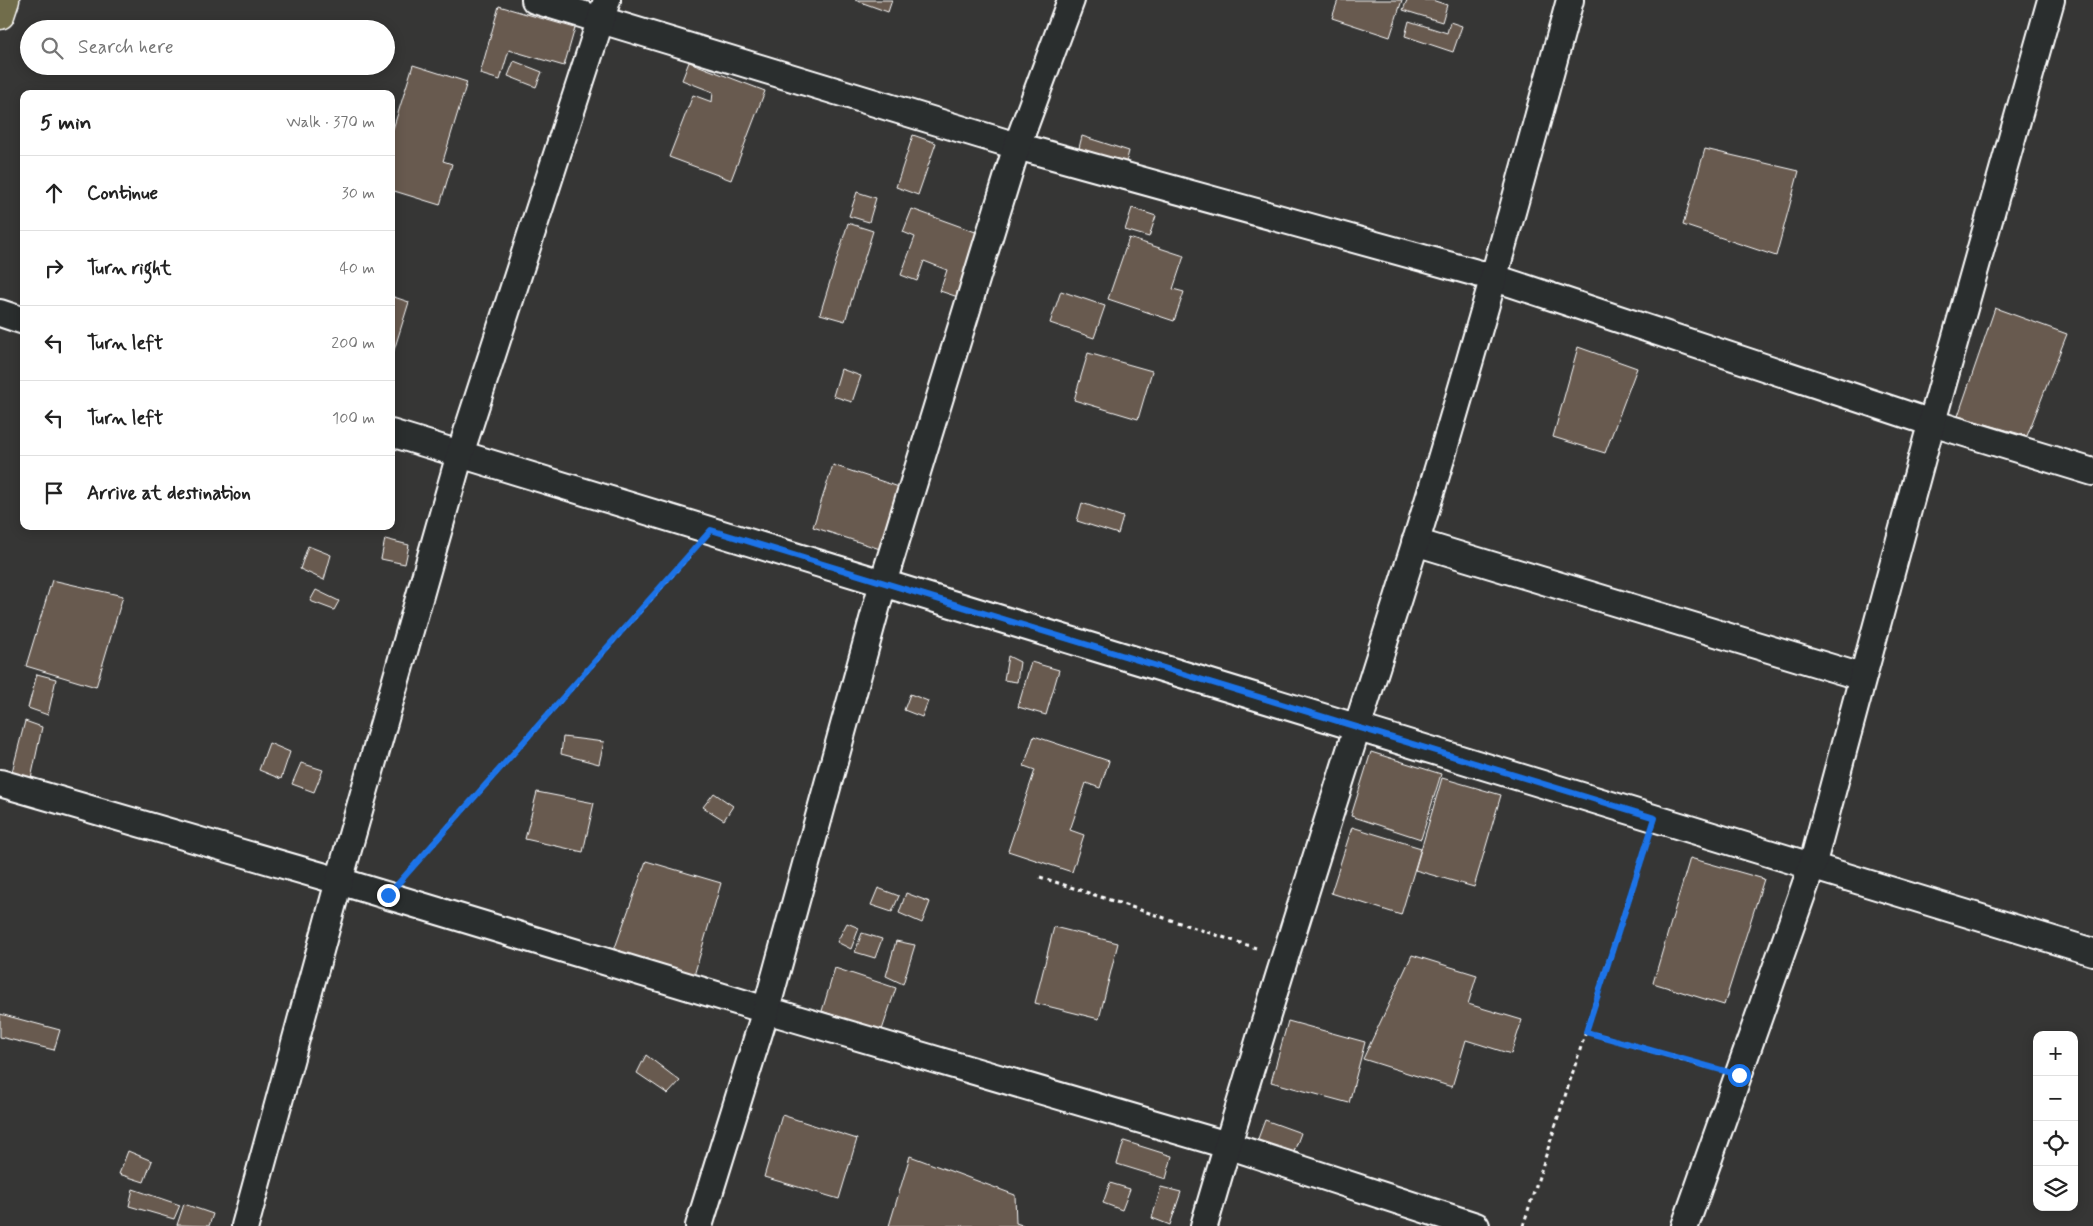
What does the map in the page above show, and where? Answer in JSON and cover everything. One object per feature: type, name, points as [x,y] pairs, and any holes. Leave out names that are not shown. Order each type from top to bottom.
[{"type":"highway","points":[[0,15],[4,0]]},
{"type":"street","points":[[535,0],[604,10],[1017,146],[1494,278],[1932,423],[2093,472]]},
{"type":"street","points":[[699,1226],[766,1010],[883,583],[1017,146],[1071,0]]},
{"type":"street","points":[[1204,1226],[1227,1145],[1356,727],[1416,542],[1494,278],[1570,0]]},
{"type":"street","points":[[1685,1226],[1812,866],[1932,423],[2051,0]]},
{"type":"street","points":[[245,1226],[339,880],[460,454],[604,10]]},
{"type":"street","points":[[0,313],[20,319]]},
{"type":"street","points":[[395,434],[2093,952]]},
{"type":"street","points":[[1416,542],[1862,677]]},
{"type":"street","points":[[0,783],[339,880],[766,1010],[1227,1145],[1476,1226]]},
{"type":"path","points":[[388,895],[711,530]]},
{"type":"path","points":[[1523,1226],[1655,818]]},
{"type":"path","points":[[1040,877],[1285,957]]},
{"type":"path","points":[[1586,1032],[1739,1075]]},
{"type":"building","points":[[855,0],[892,0],[888,12]]},
{"type":"building","points":[[1338,0],[1402,0],[1390,37],[1332,18]]},
{"type":"building","points":[[1407,0],[1432,0],[1447,5],[1442,22],[1403,10]]},
{"type":"building","points":[[499,6],[575,28],[564,66],[509,50],[500,80],[480,74]]},
{"type":"building","points":[[1409,21],[1447,33],[1450,22],[1462,26],[1453,52],[1405,36]]},
{"type":"building","points":[[514,61],[542,72],[536,87],[508,76]]},
{"type":"building","points":[[689,62],[765,91],[731,180],[669,157],[693,95],[712,102],[713,92],[682,80]]},
{"type":"building","points":[[413,65],[467,82],[443,161],[452,164],[440,205],[395,191],[395,123]]},
{"type":"building","points":[[913,135],[936,143],[918,195],[896,187]]},
{"type":"building","points":[[1082,136],[1129,151],[1126,163],[1079,148]]},
{"type":"building","points":[[1705,149],[1799,171],[1776,256],[1683,225]]},
{"type":"building","points":[[857,192],[876,198],[869,222],[849,216]]},
{"type":"building","points":[[1132,208],[1156,216],[1149,237],[1125,230]]},
{"type":"building","points":[[912,209],[981,234],[958,297],[940,291],[947,270],[924,261],[917,281],[901,275],[915,237],[903,232]]},
{"type":"building","points":[[848,223],[873,231],[845,321],[820,314]]},
{"type":"building","points":[[1129,238],[1184,256],[1173,289],[1184,292],[1174,321],[1108,299]]},
{"type":"building","points":[[1061,291],[1105,306],[1094,338],[1050,323]]},
{"type":"building","points":[[395,297],[409,302],[395,347]]},
{"type":"building","points":[[1995,308],[2067,334],[2027,436],[1958,416]]},
{"type":"building","points":[[1578,347],[1637,368],[1605,453],[1553,437]]},
{"type":"building","points":[[1088,353],[1152,371],[1138,419],[1074,400]]},
{"type":"building","points":[[841,369],[861,376],[852,402],[833,396]]},
{"type":"building","points":[[833,465],[902,488],[883,550],[813,527]]},
{"type":"building","points":[[1082,503],[1123,517],[1118,534],[1077,521]]},
{"type":"building","points":[[385,539],[409,545],[405,564],[381,559]]},
{"type":"building","points":[[308,546],[331,555],[324,580],[300,569]]},
{"type":"building","points":[[52,580],[123,596],[96,687],[26,666]]},
{"type":"building","points":[[316,590],[339,601],[334,610],[310,601]]},
{"type":"building","points":[[1008,656],[1020,662],[1017,682],[1004,680]]},
{"type":"building","points":[[1031,662],[1059,670],[1046,715],[1018,707]]},
{"type":"building","points":[[37,674],[56,679],[48,715],[28,708]]},
{"type":"building","points":[[910,694],[928,701],[922,717],[904,710]]},
{"type":"building","points":[[25,721],[42,727],[31,779],[12,772]]},
{"type":"building","points":[[1034,736],[1109,761],[1100,788],[1086,783],[1070,830],[1084,835],[1072,872],[1008,851],[1035,770],[1024,766]]},
{"type":"building","points":[[563,737],[604,742],[599,764],[561,754]]},
{"type":"building","points":[[269,743],[290,752],[281,779],[259,770]]},
{"type":"building","points":[[1371,752],[1441,774],[1421,839],[1351,816]]},
{"type":"building","points":[[301,763],[323,770],[314,792],[292,784]]},
{"type":"building","points":[[1442,778],[1501,795],[1474,887],[1415,870]]},
{"type":"building","points":[[537,792],[594,803],[583,852],[525,839]]},
{"type":"building","points":[[714,793],[733,806],[724,820],[703,807]]},
{"type":"building","points":[[1352,827],[1421,848],[1401,915],[1331,893]]},
{"type":"building","points":[[1690,858],[1764,879],[1724,1005],[1653,983]]},
{"type":"building","points":[[646,861],[721,883],[693,979],[612,956]]},
{"type":"building","points":[[878,888],[899,896],[892,912],[871,905]]},
{"type":"building","points":[[906,893],[930,902],[922,923],[899,913]]},
{"type":"building","points":[[847,923],[859,928],[851,949],[837,942]]},
{"type":"building","points":[[1054,927],[1118,943],[1099,1019],[1035,1003]]},
{"type":"building","points":[[862,933],[882,939],[875,958],[855,952]]},
{"type":"building","points":[[896,941],[915,945],[903,984],[886,976]]},
{"type":"building","points":[[1412,955],[1477,975],[1468,1004],[1522,1020],[1511,1054],[1466,1040],[1452,1087],[1363,1059]]},
{"type":"building","points":[[835,968],[896,988],[881,1033],[822,1011]]},
{"type":"building","points":[[0,1014],[60,1030],[54,1050],[0,1037]]},
{"type":"building","points":[[1288,1021],[1365,1042],[1349,1103],[1271,1082]]},
{"type":"building","points":[[646,1055],[680,1081],[668,1094],[637,1073]]},
{"type":"building","points":[[782,1115],[857,1139],[839,1199],[764,1177]]},
{"type":"building","points":[[1265,1120],[1301,1133],[1292,1157],[1256,1144]]},
{"type":"building","points":[[1124,1141],[1172,1156],[1166,1179],[1117,1164]]},
{"type":"building","points":[[128,1151],[152,1161],[144,1182],[119,1174]]},
{"type":"building","points":[[910,1156],[1015,1195],[1016,1223],[1025,1226],[889,1226]]},
{"type":"building","points":[[1110,1183],[1130,1189],[1122,1210],[1103,1203]]},
{"type":"building","points":[[1161,1187],[1181,1192],[1170,1225],[1152,1218]]},
{"type":"building","points":[[133,1189],[180,1205],[174,1219],[129,1206]]},
{"type":"building","points":[[184,1204],[213,1214],[209,1226],[177,1225]]},
{"type":"route","points":[[388,895],[711,530],[1655,818],[1586,1032],[1739,1075]]}]
